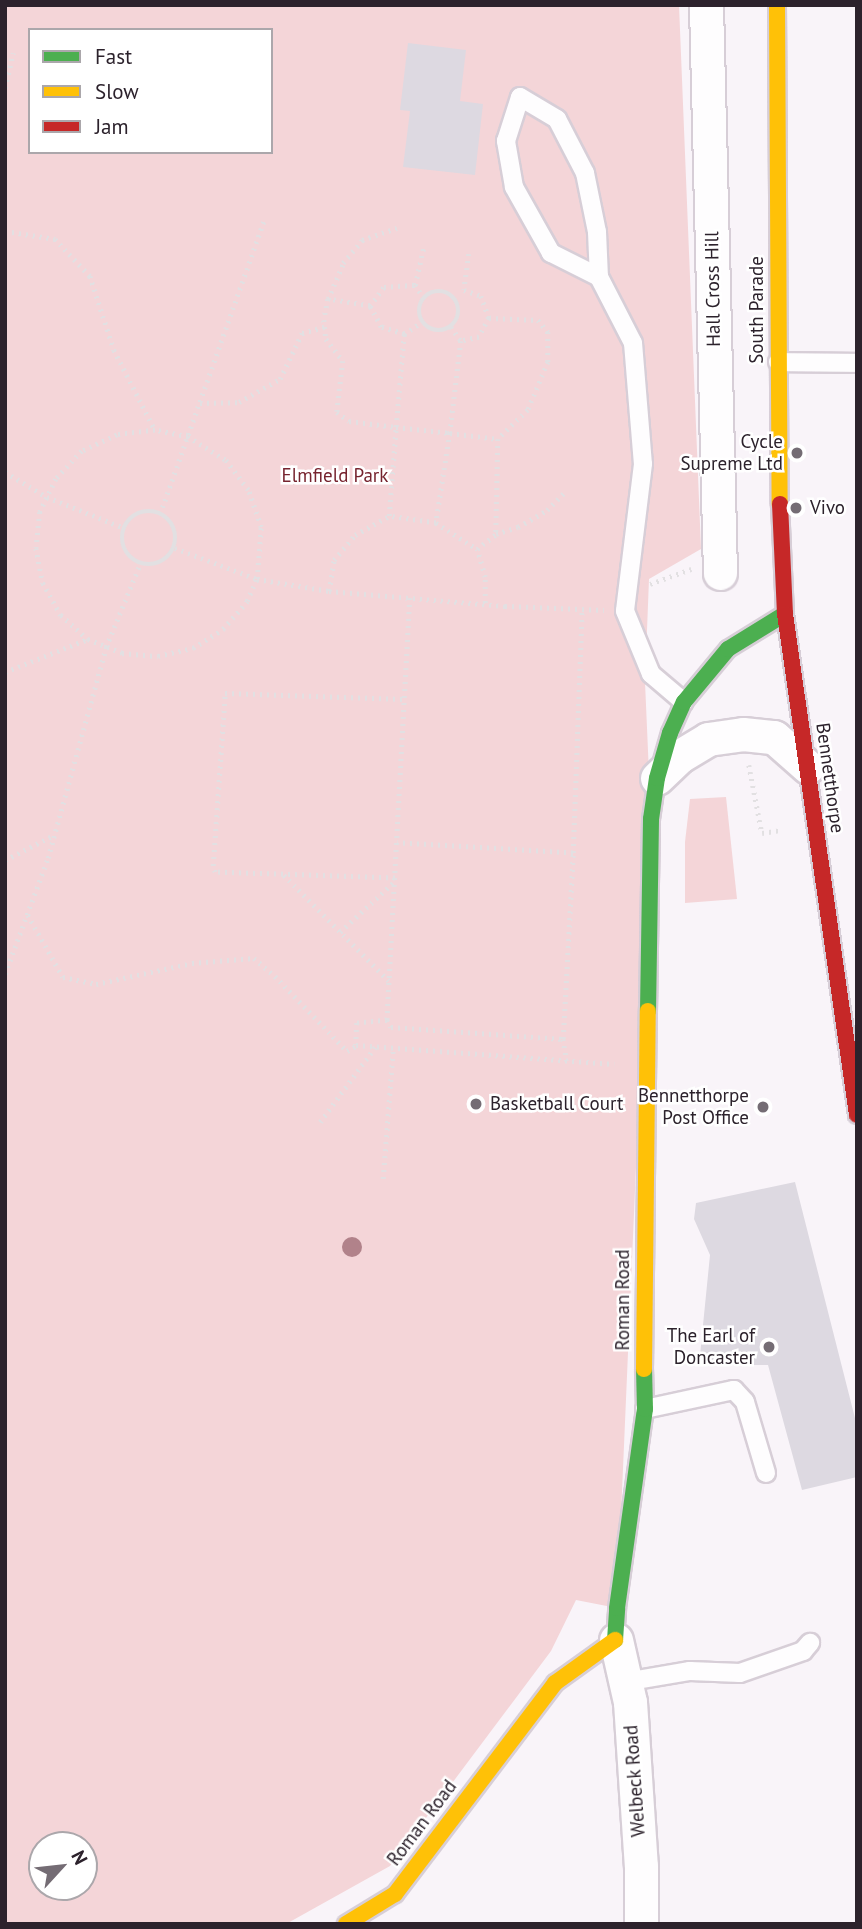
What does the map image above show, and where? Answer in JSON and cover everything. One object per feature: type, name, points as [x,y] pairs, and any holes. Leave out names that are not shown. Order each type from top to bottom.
[{"type":"street","name":"Hall Cross Hill","points":[[706,5],[720,573]]},
{"type":"street","name":"South Parade","points":[[776,5],[780,530],[785,614]]},
{"type":"street","name":"Roman Road","points":[[346,1924],[395,1894],[555,1683],[616,1640],[617,1608],[645,1409],[643,1292],[651,819],[657,778],[670,733],[684,702],[728,649],[785,614]]},
{"type":"street","name":"Bennetthorpe","points":[[785,614],[857,1115]]},
{"type":"street","points":[[657,778],[680,756],[708,739],[743,734],[774,737],[808,767]]},
{"type":"street","name":"Welbeck Road","points":[[616,1640],[630,1702],[639,1838],[641,1924]]},
{"type":"lane","points":[[599,277],[551,253],[514,187],[506,141],[520,97],[557,119],[585,173],[597,232],[599,277],[633,343],[643,464],[625,611],[651,674],[684,702]]},
{"type":"lane","points":[[778,362],[857,363]]},
{"type":"lane","points":[[645,1409],[734,1390],[746,1402],[766,1473]]},
{"type":"lane","points":[[625,1682],[690,1671],[740,1673],[803,1650],[810,1643]]},
{"type":"path","points":[[5,88],[13,52]]},
{"type":"path","points":[[160,514],[264,221]]},
{"type":"path","points":[[397,228],[362,240],[343,262],[328,299],[326,339],[343,361],[337,412],[349,421],[498,439]]},
{"type":"path","points":[[5,231],[55,239],[90,276],[114,350],[155,430]]},
{"type":"path","points":[[424,247],[415,285],[424,298]]},
{"type":"path","points":[[453,297],[464,290],[469,254]]},
{"type":"path","points":[[370,306],[384,287],[415,285]]},
{"type":"path","points":[[461,341],[479,337],[489,318],[481,296],[464,290]]},
{"type":"path","points":[[441,292],[453,297],[459,309],[450,327],[438,331],[422,322],[419,310],[424,298],[441,292]]},
{"type":"path","points":[[328,299],[370,306]]},
{"type":"path","points":[[370,306],[380,327],[404,334],[422,322]]},
{"type":"path","points":[[489,318],[538,320],[548,332],[548,362],[528,410],[498,439],[496,534]]},
{"type":"path","points":[[200,402],[239,402],[280,379],[302,333],[325,327]]},
{"type":"path","points":[[436,523],[461,341],[450,327]]},
{"type":"path","points":[[389,516],[404,334]]},
{"type":"path","points":[[155,430],[188,437],[225,460],[248,490],[261,527],[257,579],[247,601],[223,629],[193,648],[158,656],[122,653],[88,639],[61,615],[43,583],[36,548],[40,512],[47,497],[56,479],[82,451],[117,435],[155,430]]},
{"type":"path","points":[[5,472],[47,497],[124,528]]},
{"type":"path","points":[[477,549],[496,534],[518,527],[547,510],[566,491]]},
{"type":"path","points":[[143,512],[160,514],[173,526],[175,548],[158,564],[139,564],[126,553],[122,536],[124,528],[135,515],[143,512]]},
{"type":"path","points":[[328,591],[334,560],[355,535],[389,516],[436,523],[477,549],[485,577],[485,603]]},
{"type":"path","points":[[175,548],[257,579],[328,591],[625,611]]},
{"type":"path","points":[[5,974],[55,835],[106,647],[139,564]]},
{"type":"path","points":[[410,598],[387,1020],[391,1027],[563,1039]]},
{"type":"path","points":[[567,1061],[563,1039],[582,609]]},
{"type":"path","points":[[5,672],[88,639]]},
{"type":"path","points":[[395,880],[215,872],[213,866],[225,692],[404,699]]},
{"type":"path","points":[[5,860],[55,835]]},
{"type":"path","points":[[397,843],[573,853]]},
{"type":"path","points":[[284,874],[389,981]]},
{"type":"path","points":[[340,932],[395,880]]},
{"type":"path","points":[[28,914],[63,977],[96,984],[192,963],[254,958],[275,976],[347,1051],[356,1045],[647,1066]]},
{"type":"path","points":[[356,1045],[357,1023],[387,1020]]},
{"type":"path","points":[[320,1122],[375,1047]]},
{"type":"path","points":[[383,1179],[393,1048]]},
{"type":"green space","name":"Elmfield Park","points":[[5,5],[679,5],[701,549],[649,579],[645,682],[651,819],[617,1608],[576,1600],[551,1651],[390,1866],[286,1924],[5,1924]]},
{"type":"green space","points":[[726,797],[737,899],[685,903],[685,842],[690,799]]},
{"type":"building","points":[[408,43],[466,50],[460,101],[483,104],[475,175],[403,167],[410,111],[400,110]]},
{"type":"building","name":"The Earl of Doncaster","points":[[795,1182],[857,1426],[857,1477],[802,1490],[768,1365],[699,1365],[710,1255],[694,1219],[696,1203]]},
{"type":"traffic: fast","points":[[648,1011],[651,819],[657,778],[670,733],[684,702],[728,649],[785,614]]},
{"type":"traffic: fast","points":[[615,1640],[617,1608],[645,1409],[644,1369]]},
{"type":"traffic: slow","points":[[777,5],[780,504]]},
{"type":"traffic: slow","points":[[644,1369],[648,1011]]},
{"type":"traffic: slow","points":[[346,1924],[395,1894],[555,1683],[615,1640]]},
{"type":"traffic: jam","points":[[780,504],[785,614],[857,1115]]},
{"type":"place","name":"Cycle Supreme Ltd","points":[[797,453]]},
{"type":"place","name":"Vivo","points":[[796,508]]},
{"type":"place","name":"Basketball Court","points":[[476,1104]]},
{"type":"place","name":"Bennetthorpe Post Office","points":[[763,1107]]},
{"type":"place","name":"The Earl of Doncaster","points":[[769,1347]]}]
